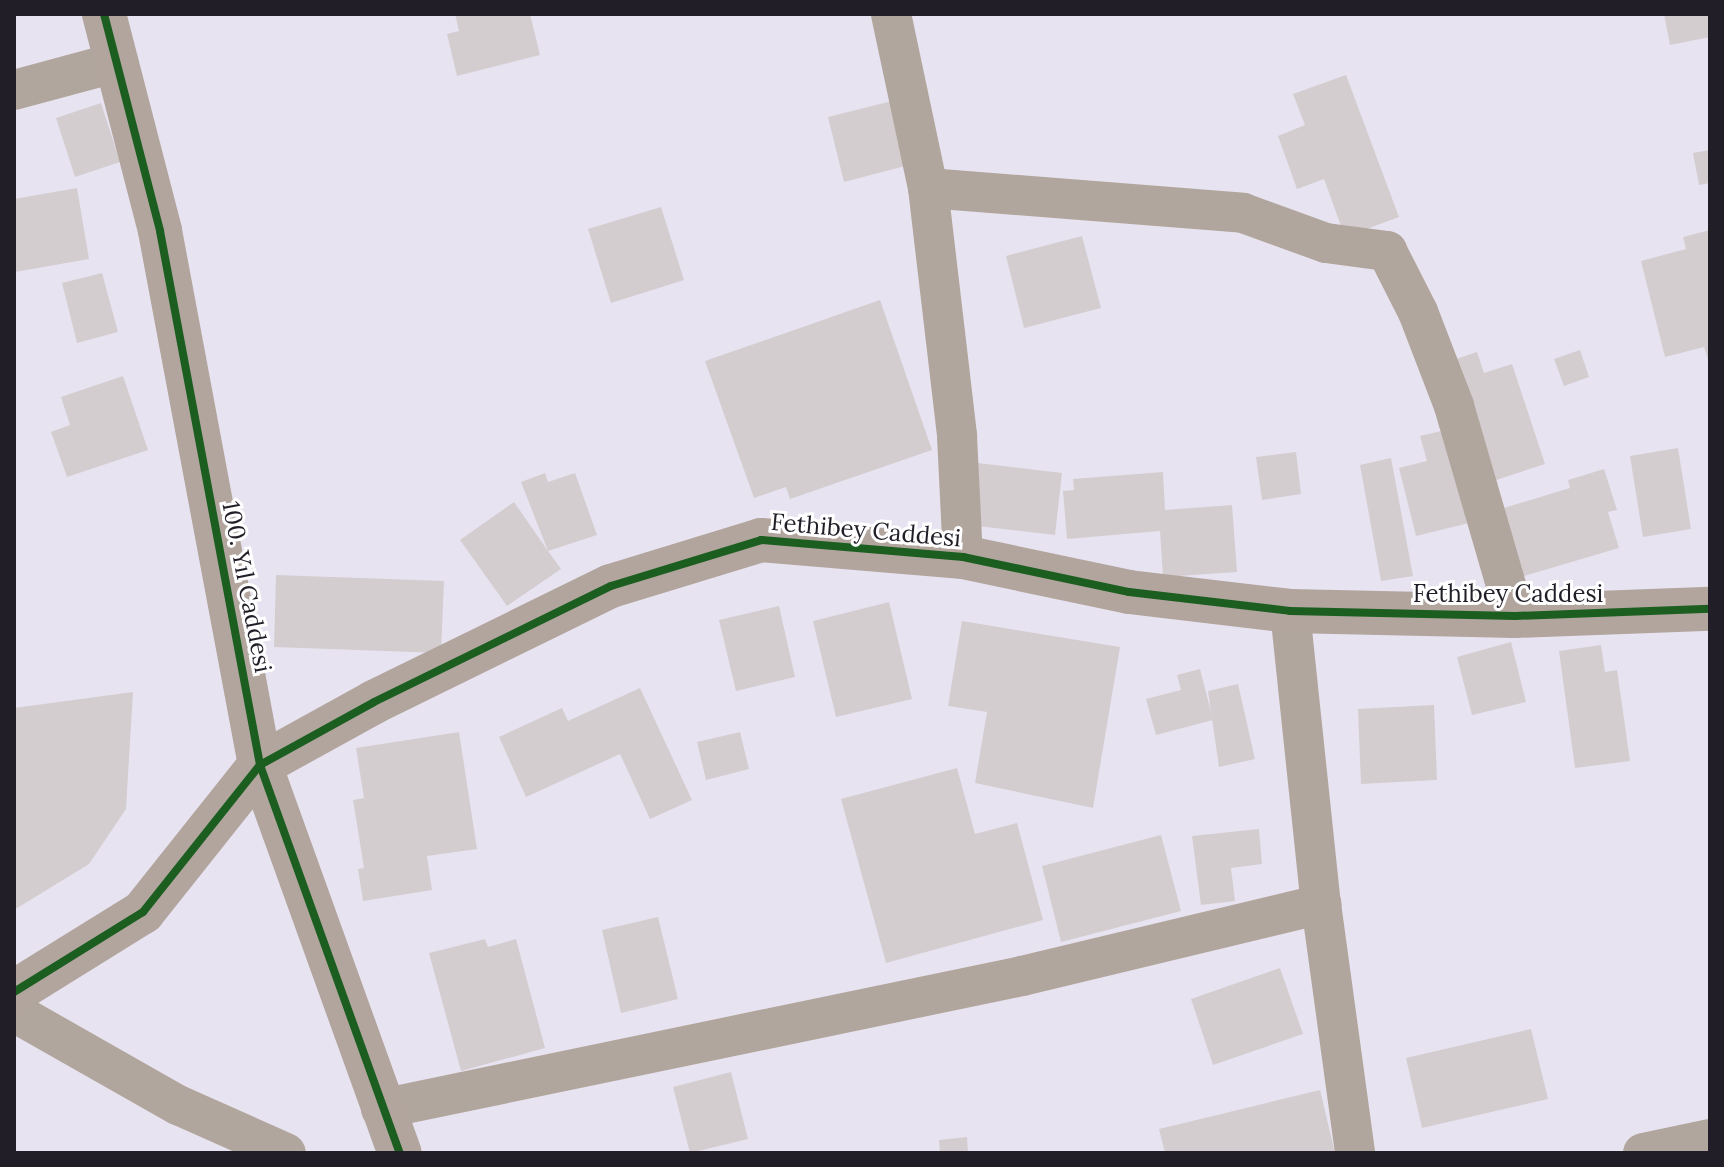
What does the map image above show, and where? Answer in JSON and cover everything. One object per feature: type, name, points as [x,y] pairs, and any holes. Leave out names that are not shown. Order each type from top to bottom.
[{"type":"street","name":"100. Yıl Caddesi","points":[[104,14],[160,231],[260,765],[381,1109],[400,1153]]},
{"type":"street","points":[[891,14],[928,188],[957,436],[963,557]]},
{"type":"street","points":[[14,90],[118,62]]},
{"type":"street","points":[[928,188],[1243,213],[1326,243],[1387,251],[1418,312],[1454,406],[1515,616]]},
{"type":"street","name":"Fethibey Caddesi","points":[[14,992],[143,912],[260,765],[374,702],[611,586],[761,540],[963,557],[1129,592],[1290,611],[1515,616],[1710,609]]},
{"type":"street","points":[[1290,611],[1321,904],[1355,1153]]},
{"type":"street","points":[[381,1109],[1022,976],[1321,904]]},
{"type":"street","points":[[14,1012],[178,1105],[286,1153]]},
{"type":"street","points":[[1643,1153],[1710,1139]]},
{"type":"building","points":[[455,14],[530,14],[540,55],[457,76],[447,34],[459,31]]},
{"type":"building","points":[[1664,14],[1710,14],[1710,37],[1670,45]]},
{"type":"building","points":[[1346,75],[1399,217],[1345,237],[1324,179],[1297,189],[1278,136],[1305,125],[1293,94]]},
{"type":"building","points":[[892,101],[909,165],[844,182],[828,117]]},
{"type":"building","points":[[101,103],[120,162],[75,177],[56,118]]},
{"type":"building","points":[[1710,150],[1710,183],[1699,185],[1693,153]]},
{"type":"building","points":[[77,188],[89,259],[15,272],[14,199]]},
{"type":"building","points":[[661,207],[684,280],[611,303],[588,229]]},
{"type":"building","points":[[1710,230],[1710,365],[1704,347],[1665,357],[1641,261],[1686,249],[1683,237]]},
{"type":"building","points":[[1082,236],[1101,308],[1024,328],[1006,256]]},
{"type":"building","points":[[102,273],[118,332],[77,343],[62,283]]},
{"type":"building","points":[[880,300],[932,450],[790,499],[786,487],[754,498],[705,361]]},
{"type":"building","points":[[1580,350],[1589,377],[1564,386],[1554,359]]},
{"type":"building","points":[[1477,352],[1484,373],[1512,364],[1545,464],[1490,482],[1450,361]]},
{"type":"building","points":[[123,376],[148,450],[67,477],[51,432],[70,425],[61,397]]},
{"type":"building","points":[[1450,429],[1473,522],[1416,536],[1399,468],[1427,461],[1420,436]]},
{"type":"building","points":[[1678,448],[1691,529],[1643,537],[1630,456]]},
{"type":"building","points":[[1296,452],[1301,494],[1262,500],[1256,457]]},
{"type":"building","points":[[1391,458],[1413,576],[1381,581],[1360,465]]},
{"type":"building","points":[[977,463],[1062,473],[1055,535],[969,525]]},
{"type":"building","points":[[1604,469],[1617,510],[1608,512],[1619,548],[1514,579],[1494,511],[1570,488],[1568,480]]},
{"type":"building","points":[[1163,472],[1165,510],[1232,505],[1237,572],[1163,577],[1160,531],[1067,539],[1063,491],[1074,490],[1073,479]]},
{"type":"building","points":[[545,473],[548,482],[575,473],[597,535],[548,551],[521,482]]},
{"type":"building","points":[[514,502],[561,569],[507,606],[460,540]]},
{"type":"building","points":[[276,575],[444,581],[441,653],[274,647]]},
{"type":"building","points":[[889,602],[912,699],[836,717],[813,621]]},
{"type":"building","points":[[779,606],[795,677],[736,691],[719,620]]},
{"type":"building","points":[[962,621],[1120,647],[1093,808],[975,783],[987,712],[948,706]]},
{"type":"building","points":[[1511,642],[1526,702],[1472,715],[1457,657]]},
{"type":"building","points":[[1601,645],[1605,672],[1617,670],[1630,761],[1575,768],[1559,651]]},
{"type":"building","points":[[1200,669],[1213,720],[1156,735],[1146,699],[1181,690],[1177,675]]},
{"type":"building","points":[[1238,684],[1255,759],[1219,767],[1208,691]]},
{"type":"building","points":[[640,688],[692,800],[650,819],[620,754],[526,797],[499,737],[562,708],[568,721]]},
{"type":"building","points":[[133,692],[126,809],[89,864],[14,910],[14,708]]},
{"type":"building","points":[[1434,705],[1437,780],[1361,784],[1358,709]]},
{"type":"building","points":[[459,732],[477,849],[427,856],[432,890],[363,901],[358,869],[364,868],[353,800],[364,798],[356,748]]},
{"type":"building","points":[[740,732],[749,769],[706,780],[697,742]]},
{"type":"building","points":[[957,768],[975,834],[1017,823],[1043,920],[886,963],[841,799]]},
{"type":"building","points":[[1259,829],[1262,864],[1231,868],[1235,901],[1201,905],[1192,836]]},
{"type":"building","points":[[1161,835],[1181,911],[1061,942],[1042,866]]},
{"type":"building","points":[[658,917],[678,999],[621,1013],[602,930]]},
{"type":"building","points":[[485,939],[488,947],[516,939],[545,1048],[461,1071],[429,953]]},
{"type":"building","points":[[1280,968],[1303,1034],[1213,1065],[1191,999]]},
{"type":"building","points":[[1531,1029],[1548,1099],[1422,1128],[1406,1058]]},
{"type":"building","points":[[731,1072],[748,1139],[690,1153],[673,1087]]},
{"type":"building","points":[[1320,1090],[1335,1153],[1165,1153],[1159,1129]]},
{"type":"building","points":[[967,1137],[968,1153],[940,1153],[939,1140]]},
{"type":"cycle path","points":[[104,14],[160,231],[260,765],[400,1153]]},
{"type":"cycle path","points":[[14,992],[143,912],[260,765],[374,702],[611,586],[761,540],[963,557],[1129,592],[1290,611],[1515,616],[1710,609]]}]
